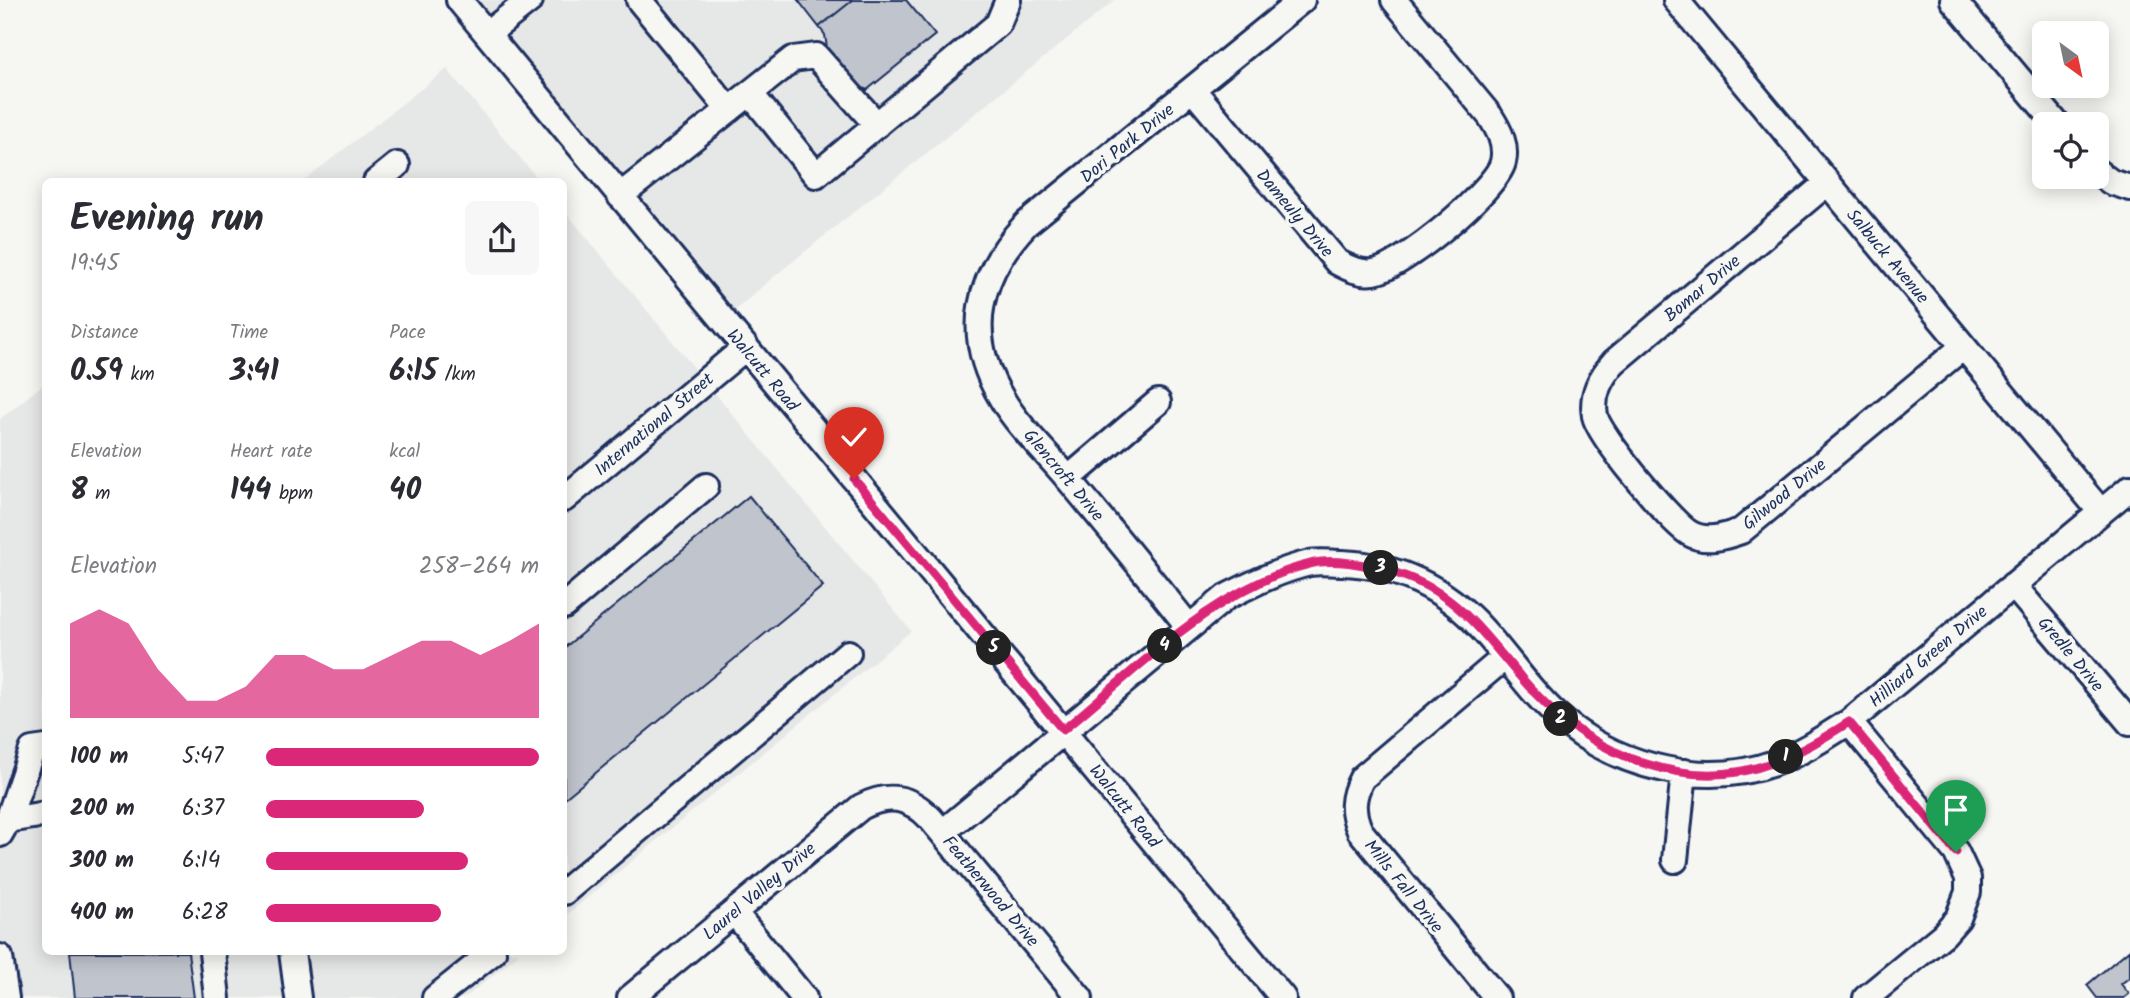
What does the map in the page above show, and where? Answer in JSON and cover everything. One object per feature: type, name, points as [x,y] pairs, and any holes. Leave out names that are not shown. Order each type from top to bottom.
[{"type":"street","name":"Walcutt Road","points":[[459,0],[1283,998]]},
{"type":"street","points":[[487,34],[530,0]]},
{"type":"street","points":[[639,0],[729,110]]},
{"type":"street","points":[[750,93],[816,175],[998,24],[1008,0]]},
{"type":"street","name":"Dori Park Drive","points":[[980,305],[985,283],[996,261],[1026,224],[1302,0]]},
{"type":"street","name":"Dameuly Drive","points":[[1193,90],[1337,262],[1362,272],[1373,272],[1398,264],[1483,194],[1498,175],[1504,153],[1501,133],[1490,116],[1394,0]]},
{"type":"street","name":"Salbuck Avenue","points":[[1676,0],[2101,512]]},
{"type":"street","points":[[1953,0],[2047,112]]},
{"type":"street","points":[[620,196],[793,59],[816,56],[877,125]]},
{"type":"street","points":[[381,178],[397,165]]},
{"type":"street","points":[[2109,181],[2130,188]]},
{"type":"street","name":"Bomar Drive","points":[[1594,404],[1603,375],[1614,362],[1828,183]]},
{"type":"street","name":"Glencroft Drive","points":[[980,305],[983,355],[991,380],[1003,402],[1189,627]]},
{"type":"street","name":"Gilwood Drive","points":[[1594,404],[1599,427],[1607,439],[1672,518],[1689,533],[1706,538],[1724,537],[1741,531],[1963,346]]},
{"type":"street","name":"International Street","points":[[567,496],[745,348]]},
{"type":"street","points":[[1068,479],[1158,402]]},
{"type":"street","points":[[567,603],[706,486]]},
{"type":"street","name":"Hilliard Green Drive","points":[[943,832],[1226,597],[1266,577],[1313,562],[1361,564],[1405,574],[1445,595],[1481,628],[1566,723],[1598,745],[1638,762],[1684,772],[1728,772],[1772,764],[1811,747],[1849,722],[2130,488]]},
{"type":"street","name":"Gredle Drive","points":[[2013,585],[2130,723]]},
{"type":"street","points":[[567,889],[848,653]]},
{"type":"street","name":"Mills Fall Drive","points":[[1497,998],[1369,843],[1360,831],[1352,807],[1362,778],[1505,657]]},
{"type":"street","points":[[1849,722],[1956,852],[1968,878],[1967,899],[1958,918],[1944,934],[1866,998]]},
{"type":"street","points":[[4,827],[32,750],[42,749]]},
{"type":"street","points":[[1675,860],[1684,772]]},
{"type":"street","name":"Featherwood Drive","points":[[894,797],[911,801],[943,832],[1080,998]]},
{"type":"street","name":"Laurel Valley Drive","points":[[629,998],[861,807],[878,798],[894,797]]},
{"type":"street","points":[[4,827],[42,815]]},
{"type":"street","points":[[734,912],[804,998]]},
{"type":"street","points":[[212,955],[218,998]]},
{"type":"street","points":[[292,955],[298,998]]},
{"type":"street","points":[[435,998],[489,955]]},
{"type":"street","points":[[0,957],[6,998]]},
{"type":"shaded area","points":[[459,0],[1115,0],[723,321]]},
{"type":"shaded area","points":[[447,69],[537,178],[307,178]]},
{"type":"shaded area","points":[[567,214],[911,631],[567,915]]},
{"type":"shaded area","points":[[42,385],[42,955],[517,955],[465,998],[0,998],[0,419]]},
{"type":"building","points":[[798,0],[853,0],[819,27]]},
{"type":"building","points":[[853,0],[906,0],[935,35],[867,90],[850,82],[828,54],[825,35],[819,27]]},
{"type":"building","points":[[749,496],[823,586],[567,797],[567,646]]},
{"type":"building","points":[[2130,949],[2130,977],[2121,984],[2129,994],[2124,998],[2097,998],[2087,985]]},
{"type":"building","points":[[70,955],[188,955],[194,998],[75,998]]},
{"type":"route","points":[[854,479],[1063,730],[1226,597],[1266,577],[1313,562],[1361,564],[1405,574],[1445,595],[1481,628],[1534,692],[1566,723],[1598,745],[1638,762],[1684,772],[1728,772],[1772,764],[1811,747],[1849,722],[1956,852]]}]
